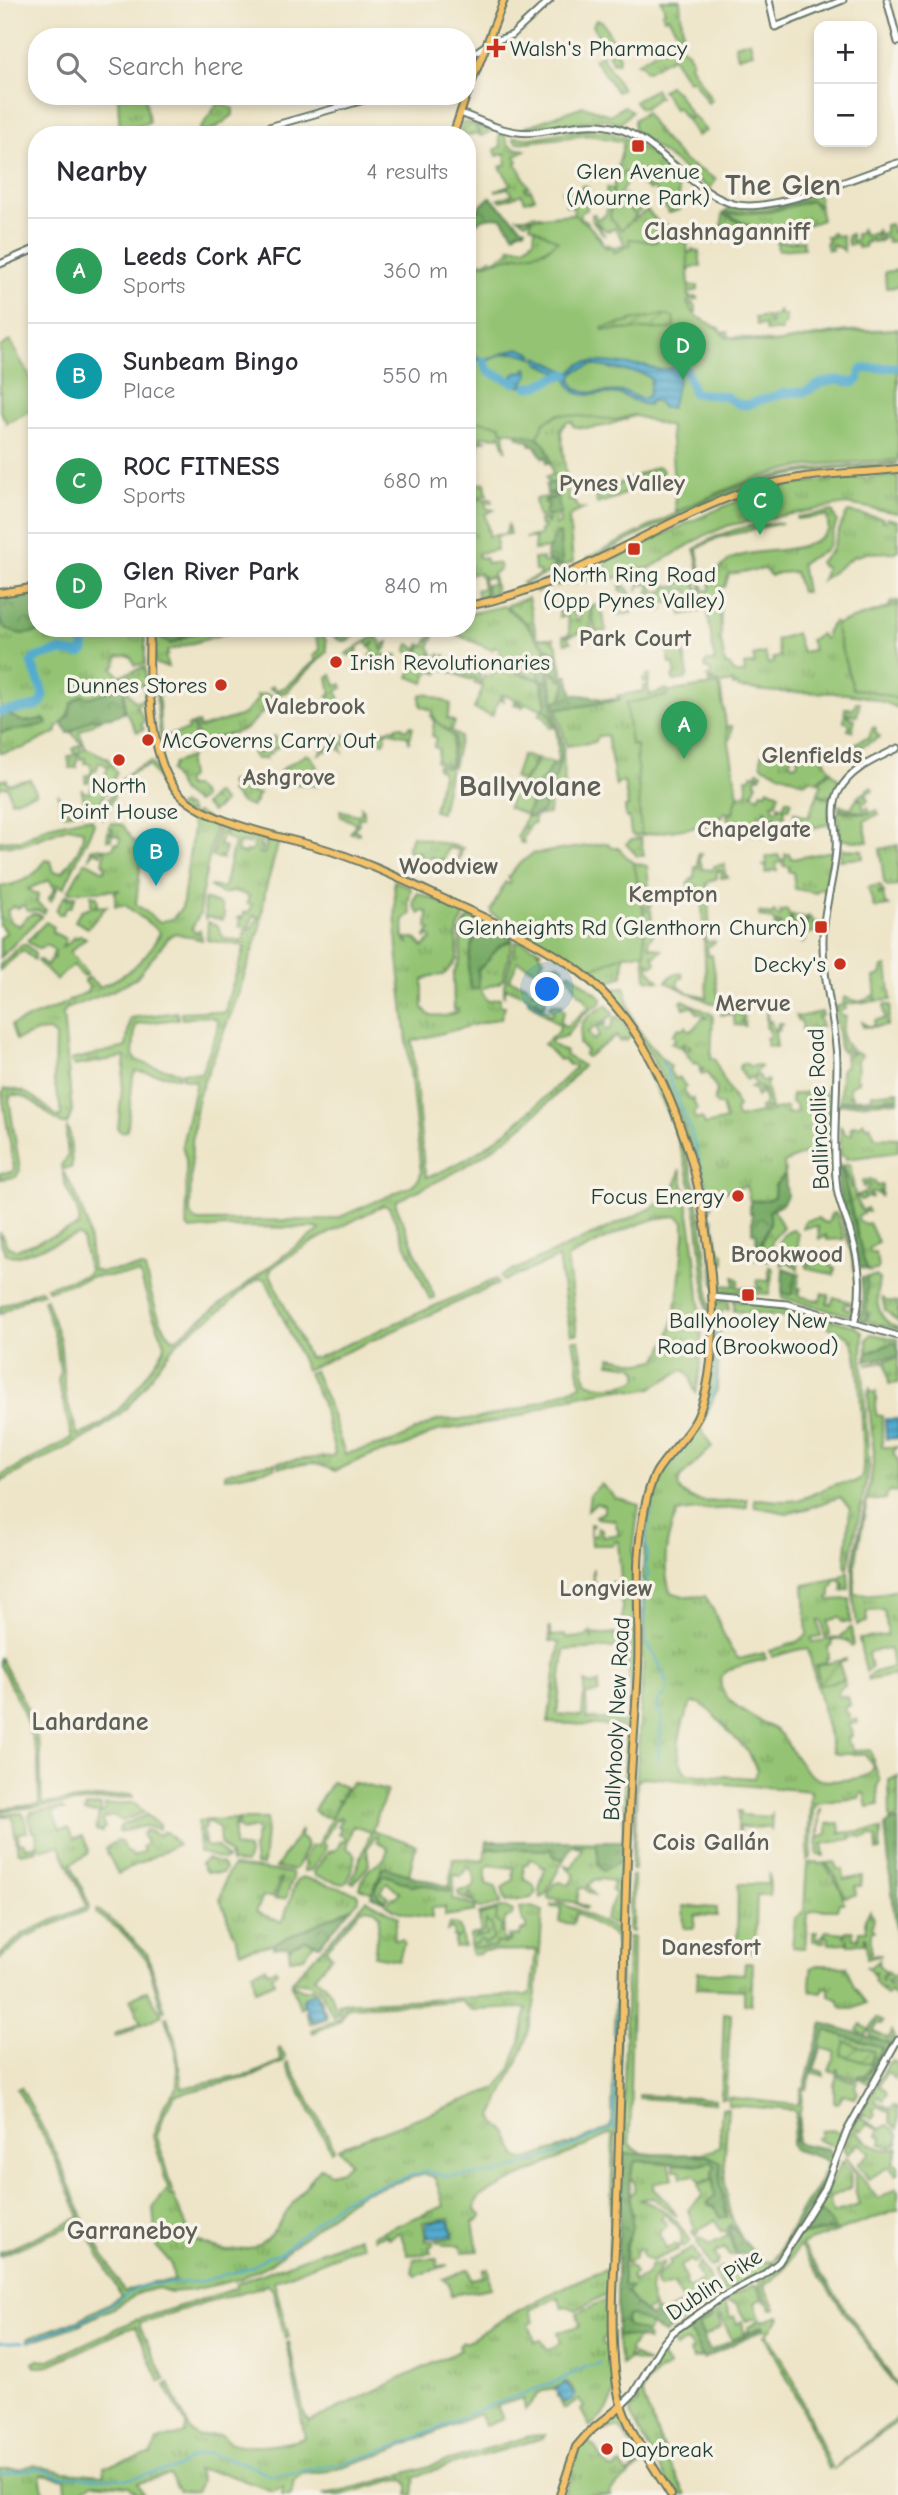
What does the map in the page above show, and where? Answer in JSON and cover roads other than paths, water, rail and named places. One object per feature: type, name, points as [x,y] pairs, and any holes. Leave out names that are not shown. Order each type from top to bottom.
[{"type":"main road","points":[[477,70],[504,0]]},
{"type":"main road","points":[[456,126],[464,105]]},
{"type":"main road","points":[[476,604],[501,599],[544,584],[753,488],[809,475],[898,469]]},
{"type":"main road","points":[[0,593],[28,588]]},
{"type":"main road","name":"Ballyhooly New Road","points":[[150,637],[150,684],[158,748],[173,787],[181,796],[198,808],[225,820],[366,864],[550,952],[587,978],[620,1012],[646,1050],[665,1087],[690,1153],[706,1217],[712,1297],[710,1355],[704,1397],[696,1419],[686,1436],[658,1470],[649,1489],[639,1546],[638,1667],[629,1807],[614,2267],[616,2353],[621,2406],[671,2495]]},
{"type":"main road","points":[[560,2495],[576,2447],[588,2433],[621,2406]]},
{"type":"street","points":[[476,52],[489,43],[512,35],[550,0]]},
{"type":"street","points":[[769,0],[775,27],[843,0]]},
{"type":"street","points":[[887,0],[898,42]]},
{"type":"street","points":[[476,62],[477,70]]},
{"type":"street","points":[[273,126],[346,105]]},
{"type":"street","points":[[461,113],[499,128],[523,133],[590,124],[625,131],[652,147],[709,192],[740,206],[770,205],[898,163]]},
{"type":"street","points":[[0,264],[28,252]]},
{"type":"street","name":"Ballincollie Road","points":[[854,1324],[860,1286],[854,1244],[837,1190],[837,1056],[824,974],[823,927],[836,848],[834,810],[837,796],[855,772],[898,748]]},
{"type":"street","points":[[712,1297],[787,1304],[898,1336]]},
{"type":"street","name":"Dublin Pike","points":[[621,2406],[633,2394],[661,2346],[673,2332],[722,2297],[762,2276],[779,2262],[825,2189],[847,2131],[898,2039]]},
{"type":"water","points":[[518,348],[532,353],[535,359],[523,354],[497,356]]},
{"type":"water","points":[[476,356],[484,360],[495,356],[485,364]]},
{"type":"water","points":[[538,357],[570,373],[579,365],[593,362],[645,365],[659,369],[684,365],[688,368],[681,370],[671,408],[662,408],[656,401],[650,401],[648,405],[615,393],[583,395],[576,392],[559,372],[538,363]],"holes":[[[592,365],[644,374],[651,379],[649,394],[644,399],[622,392],[582,391],[576,389],[571,379],[576,371]]]},
{"type":"water","points":[[527,368],[529,375],[522,384],[538,388],[518,386],[504,380],[510,380],[516,373]]},
{"type":"water","points":[[885,1419],[898,1419],[898,1438],[886,1439]]},
{"type":"water","points":[[314,1993],[325,2015],[316,2021],[311,2020],[303,2001],[304,1997]]},
{"type":"water","points":[[447,2220],[450,2222],[450,2236],[427,2238],[426,2223]]},
{"type":"water","points":[[566,2382],[575,2396],[564,2403],[556,2389]]},
{"type":"waterway","points":[[484,361],[488,371],[515,383]]},
{"type":"waterway","points":[[860,372],[862,369],[898,367]]},
{"type":"waterway","points":[[676,370],[686,369],[694,393],[725,396],[738,404],[746,405],[784,393],[805,392],[822,383],[838,380],[853,383],[859,379]]},
{"type":"waterway","points":[[528,387],[538,386],[566,374]]},
{"type":"waterway","points":[[0,712],[36,706],[41,702],[42,690],[31,663],[35,658],[59,651],[80,654],[84,651],[84,637]]},
{"type":"waterway","points":[[662,1061],[691,1131],[710,1209]]},
{"type":"waterway","points":[[712,1218],[717,1280]]},
{"type":"waterway","points":[[658,1760],[662,1716],[658,1712],[658,1701],[666,1694],[667,1684],[658,1661],[646,1642],[644,1584],[649,1572],[644,1566],[648,1555],[645,1540],[657,1481],[695,1435],[712,1399],[718,1313]]},
{"type":"waterway","points":[[27,2341],[86,2319],[136,2289],[150,2284],[199,2282],[252,2267],[267,2257],[280,2253],[341,2201],[365,2190],[426,2171],[445,2176],[494,2174],[555,2154],[613,2128],[619,1937]]},
{"type":"waterway","points":[[0,2343],[24,2342]]},
{"type":"waterway","points":[[0,2474],[33,2469],[45,2470],[59,2476],[127,2479],[177,2468],[192,2457],[208,2453],[250,2465],[270,2475],[293,2473],[354,2460],[407,2442],[481,2409],[600,2363]]},
{"type":"place","name":"Walsh's Pharmacy","points":[[496,48]]},
{"type":"place","name":"Glen Avenue (Mourne Park)","points":[[638,146]]},
{"type":"place","name":"Glen River Park","points":[[683,380]]},
{"type":"place","name":"ROC FITNESS","points":[[760,535]]},
{"type":"place","name":"North Ring Road (Opp Pynes Valley)","points":[[634,549]]},
{"type":"place","name":"Irish Revolutionaries","points":[[336,662]]},
{"type":"place","name":"Dunnes Stores","points":[[221,685]]},
{"type":"place","name":"McGoverns Carry Out","points":[[148,740]]},
{"type":"place","name":"Leeds Cork AFC","points":[[684,759]]},
{"type":"place","name":"North Point House","points":[[119,760]]},
{"type":"place","name":"Sunbeam Bingo","points":[[156,886]]},
{"type":"place","name":"Glenheights Rd (Glenthorn Church)","points":[[821,927]]},
{"type":"place","name":"Decky's","points":[[840,964]]},
{"type":"place","name":"Focus Energy","points":[[738,1196]]},
{"type":"place","name":"Ballyhooley New Road (Brookwood)","points":[[748,1295]]},
{"type":"place","name":"Daybreak","points":[[607,2449]]},
{"type":"district","name":"The Glen","points":[[783,185]]},
{"type":"district","name":"Clashnaganniff","points":[[727,231]]},
{"type":"district","name":"Pynes Valley","points":[[622,483]]},
{"type":"district","name":"Park Court","points":[[635,638]]},
{"type":"district","name":"Valebrook","points":[[315,706]]},
{"type":"district","name":"Glenfields","points":[[812,755]]},
{"type":"district","name":"Ashgrove","points":[[289,777]]},
{"type":"district","name":"Ballyvolane","points":[[530,786]]},
{"type":"district","name":"Chapelgate","points":[[754,829]]},
{"type":"district","name":"Woodview","points":[[449,866]]},
{"type":"district","name":"Kempton","points":[[673,894]]},
{"type":"district","name":"Mervue","points":[[753,1003]]},
{"type":"district","name":"Brookwood","points":[[787,1254]]},
{"type":"district","name":"Longview","points":[[606,1588]]},
{"type":"district","name":"Lahardane","points":[[90,1721]]},
{"type":"district","name":"Cois Gallán","points":[[711,1842]]},
{"type":"district","name":"Danesfort","points":[[711,1947]]},
{"type":"district","name":"Garraneboy","points":[[132,2230]]}]
